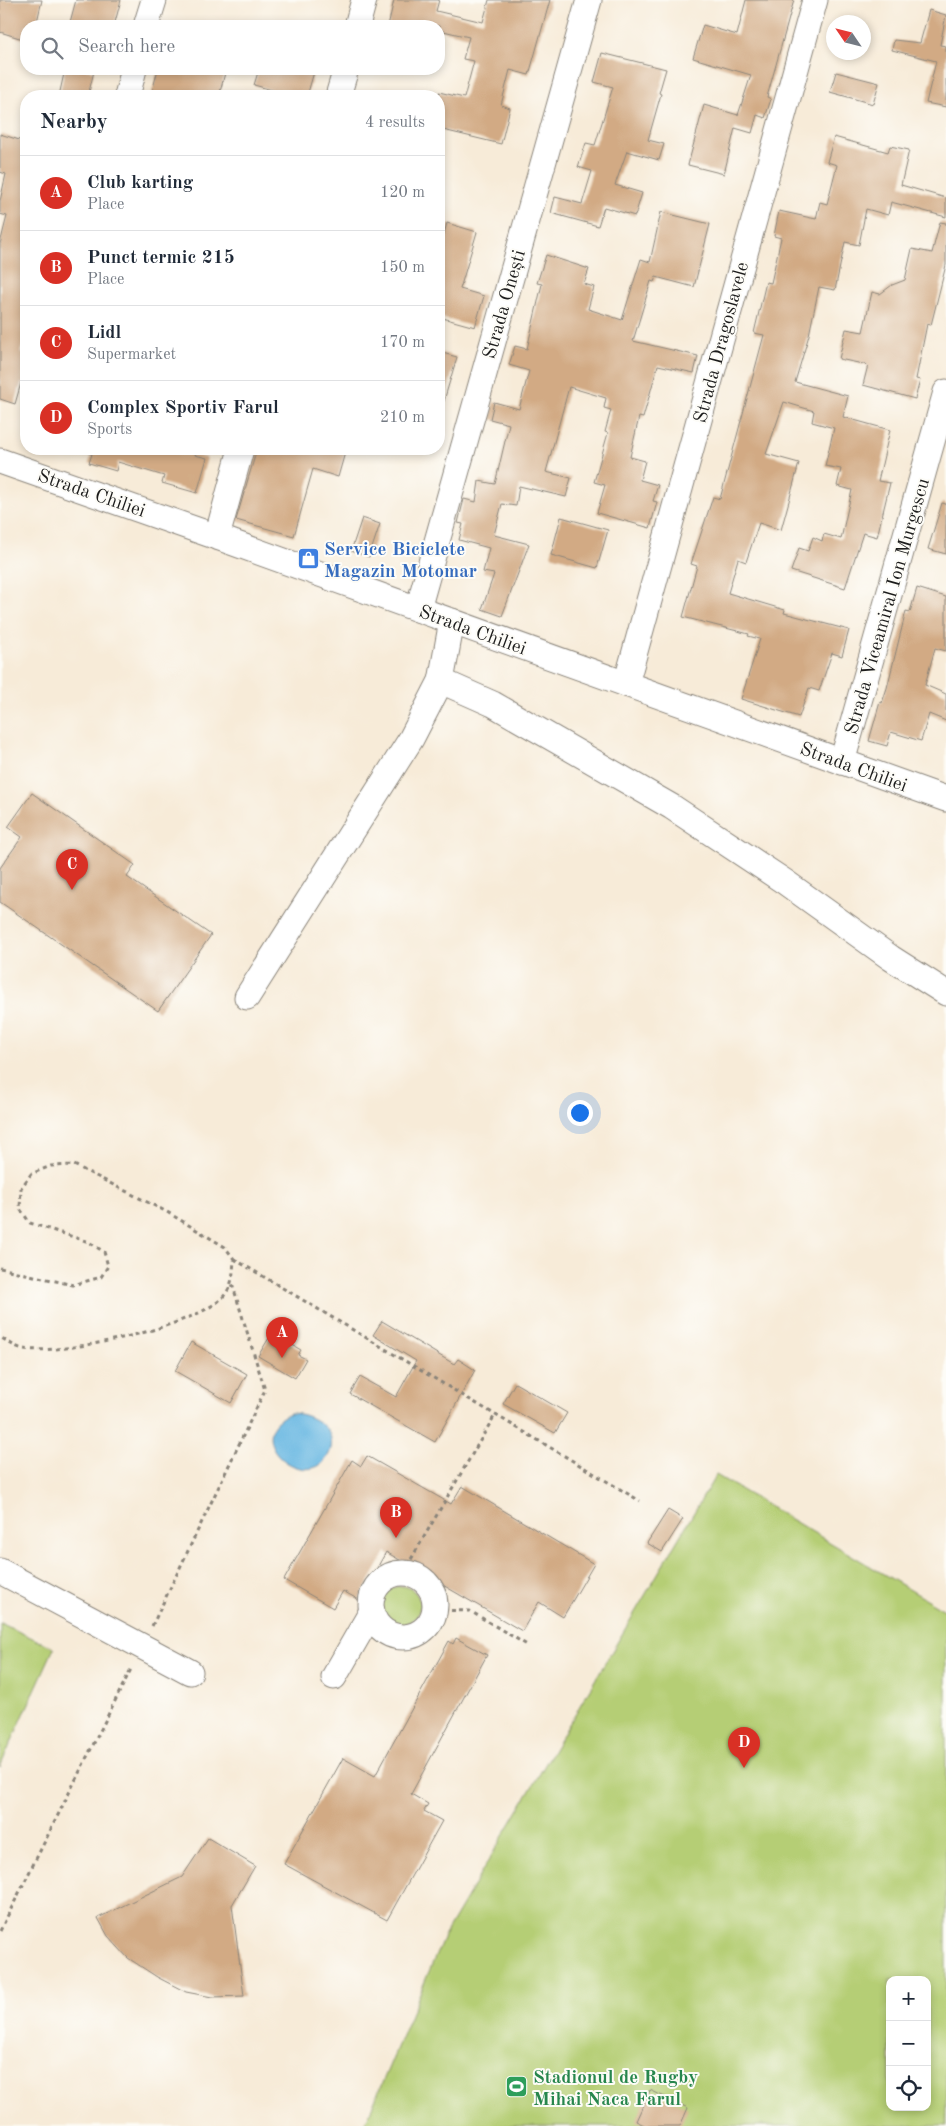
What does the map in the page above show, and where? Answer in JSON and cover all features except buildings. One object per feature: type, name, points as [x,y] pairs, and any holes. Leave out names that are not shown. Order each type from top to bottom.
[{"type":"street","points":[[148,20],[154,0]]},
{"type":"street","points":[[359,20],[364,0]]},
{"type":"street","name":"Strada Onești","points":[[418,608],[589,0]]},
{"type":"street","name":"Strada Dragoslavele","points":[[626,684],[815,0]]},
{"type":"street","points":[[128,90],[132,75]]},
{"type":"street","points":[[340,90],[344,75]]},
{"type":"street","name":"Strada Viceamiral Ion Murgescu","points":[[842,762],[946,392]]},
{"type":"street","points":[[217,536],[239,455]]},
{"type":"street","name":"Strada Chiliei","points":[[16,459],[217,536],[946,799]]},
{"type":"street","points":[[247,997],[411,739],[441,682],[452,621]]},
{"type":"street","points":[[441,682],[493,704],[672,807],[785,882],[891,958],[946,993]]},
{"type":"street","points":[[0,1571],[190,1672]]},
{"type":"street","points":[[404,1573],[414,1575],[424,1580],[431,1589],[435,1599],[435,1610],[431,1621],[424,1630],[403,1638],[393,1636],[377,1624],[372,1612],[372,1595],[384,1579],[393,1574],[404,1573]]},
{"type":"street","points":[[334,1677],[372,1612]]},
{"type":"path","points":[[0,1268],[73,1285],[102,1277],[108,1266],[104,1252],[89,1242],[30,1223],[20,1209],[20,1188],[31,1174],[51,1166],[74,1165],[167,1212],[225,1247],[234,1259],[640,1501]]},
{"type":"path","points":[[0,1931],[142,1646],[265,1390],[232,1282],[234,1259]]},
{"type":"path","points":[[0,1338],[21,1349],[43,1350],[105,1341],[172,1325],[205,1311],[223,1297],[232,1282]]},
{"type":"path","points":[[404,1573],[495,1415]]},
{"type":"path","points":[[435,1610],[470,1611],[526,1645]]},
{"type":"green space","points":[[716,1475],[946,1611],[946,2126],[364,2126],[444,1936]]},
{"type":"green space","points":[[401,1586],[408,1587],[414,1592],[419,1598],[419,1612],[414,1618],[408,1623],[401,1624],[394,1623],[388,1618],[383,1612],[382,1605],[383,1598],[388,1592],[394,1587]]},
{"type":"green space","points":[[0,1623],[54,1648],[0,1767]]},
{"type":"water","points":[[290,1413],[307,1416],[328,1431],[331,1447],[328,1456],[318,1466],[306,1469],[293,1465],[281,1458],[273,1447],[270,1435],[275,1423]]},
{"type":"place","name":"Service Biciclete Magazin Motomar","points":[[308,559]]},
{"type":"place","name":"Lidl","points":[[72,890]]},
{"type":"place","name":"Club karting","points":[[282,1358]]},
{"type":"place","name":"Punct termic 215","points":[[396,1538]]},
{"type":"place","name":"Complex Sportiv Farul","points":[[744,1768]]},
{"type":"place","name":"Stadionul de Rugby Mihai Naca Farul","points":[[517,2087]]}]
